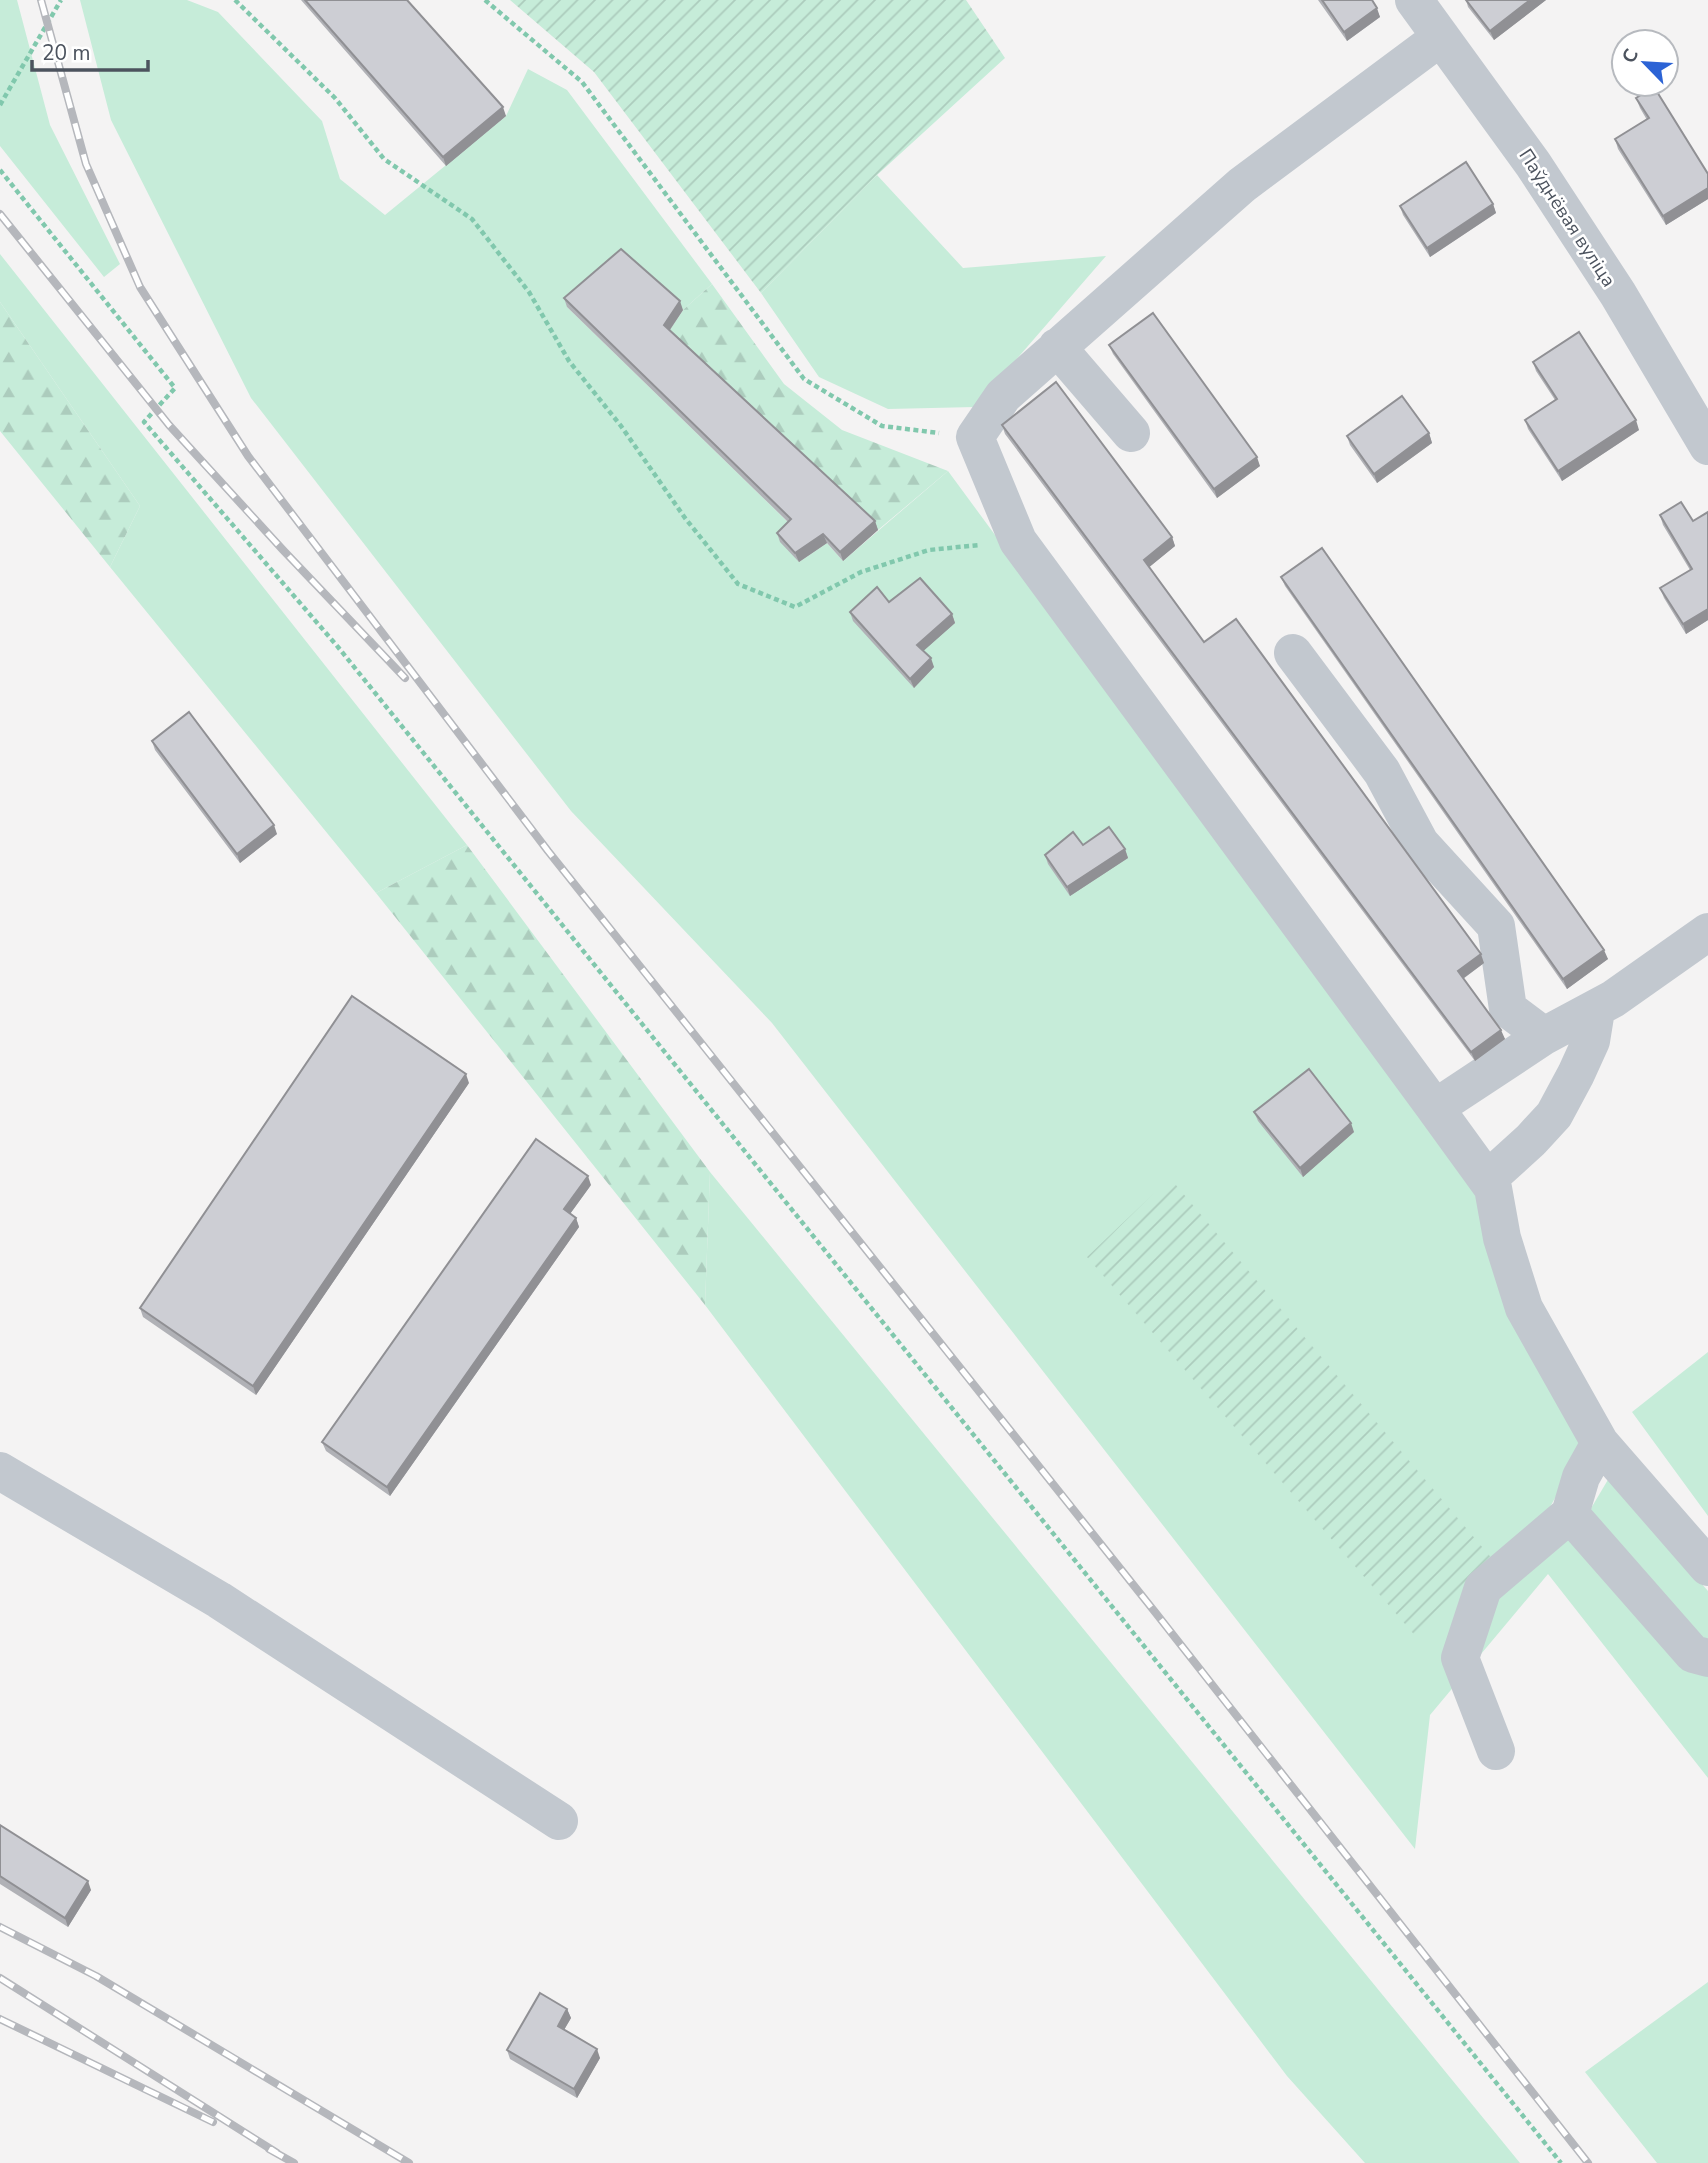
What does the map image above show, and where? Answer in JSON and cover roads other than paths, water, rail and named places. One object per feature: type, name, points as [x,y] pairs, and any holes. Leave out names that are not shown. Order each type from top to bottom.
[{"type":"street","name":"Паўднёвая вуліца","points":[[1414,0],[1532,164],[1597,262],[1708,446]]},
{"type":"street","points":[[1441,37],[1242,185],[1003,396],[975,437],[1018,541],[1488,1179],[1493,1188],[1502,1238],[1524,1308],[1601,1443],[1708,1567]]},
{"type":"street","points":[[1057,347],[1131,433]]},
{"type":"street","points":[[1293,653],[1382,772],[1420,843],[1496,926],[1508,1009],[1544,1036]]},
{"type":"street","points":[[1435,1108],[1544,1036],[1596,1010],[1708,932]]},
{"type":"street","points":[[1488,1179],[1554,1115],[1591,1041],[1596,1010]]},
{"type":"street","points":[[1496,1751],[1460,1658],[1483,1588],[1570,1514],[1581,1477],[1601,1443]]},
{"type":"street","points":[[0,1471],[219,1600],[559,1821]]},
{"type":"street","points":[[1570,1514],[1693,1654],[1708,1658]]},
{"type":"railway","points":[[41,0],[86,164],[140,287],[248,456],[548,851],[1155,1612],[1588,2163]]},
{"type":"railway","points":[[0,214],[169,425],[405,678]]},
{"type":"railway","points":[[0,1927],[96,1976],[409,2163]]},
{"type":"railway","points":[[0,1978],[277,2153]]},
{"type":"railway","points":[[0,2019],[213,2122]]},
{"type":"railway","points":[[269,2149],[294,2163]]}]
